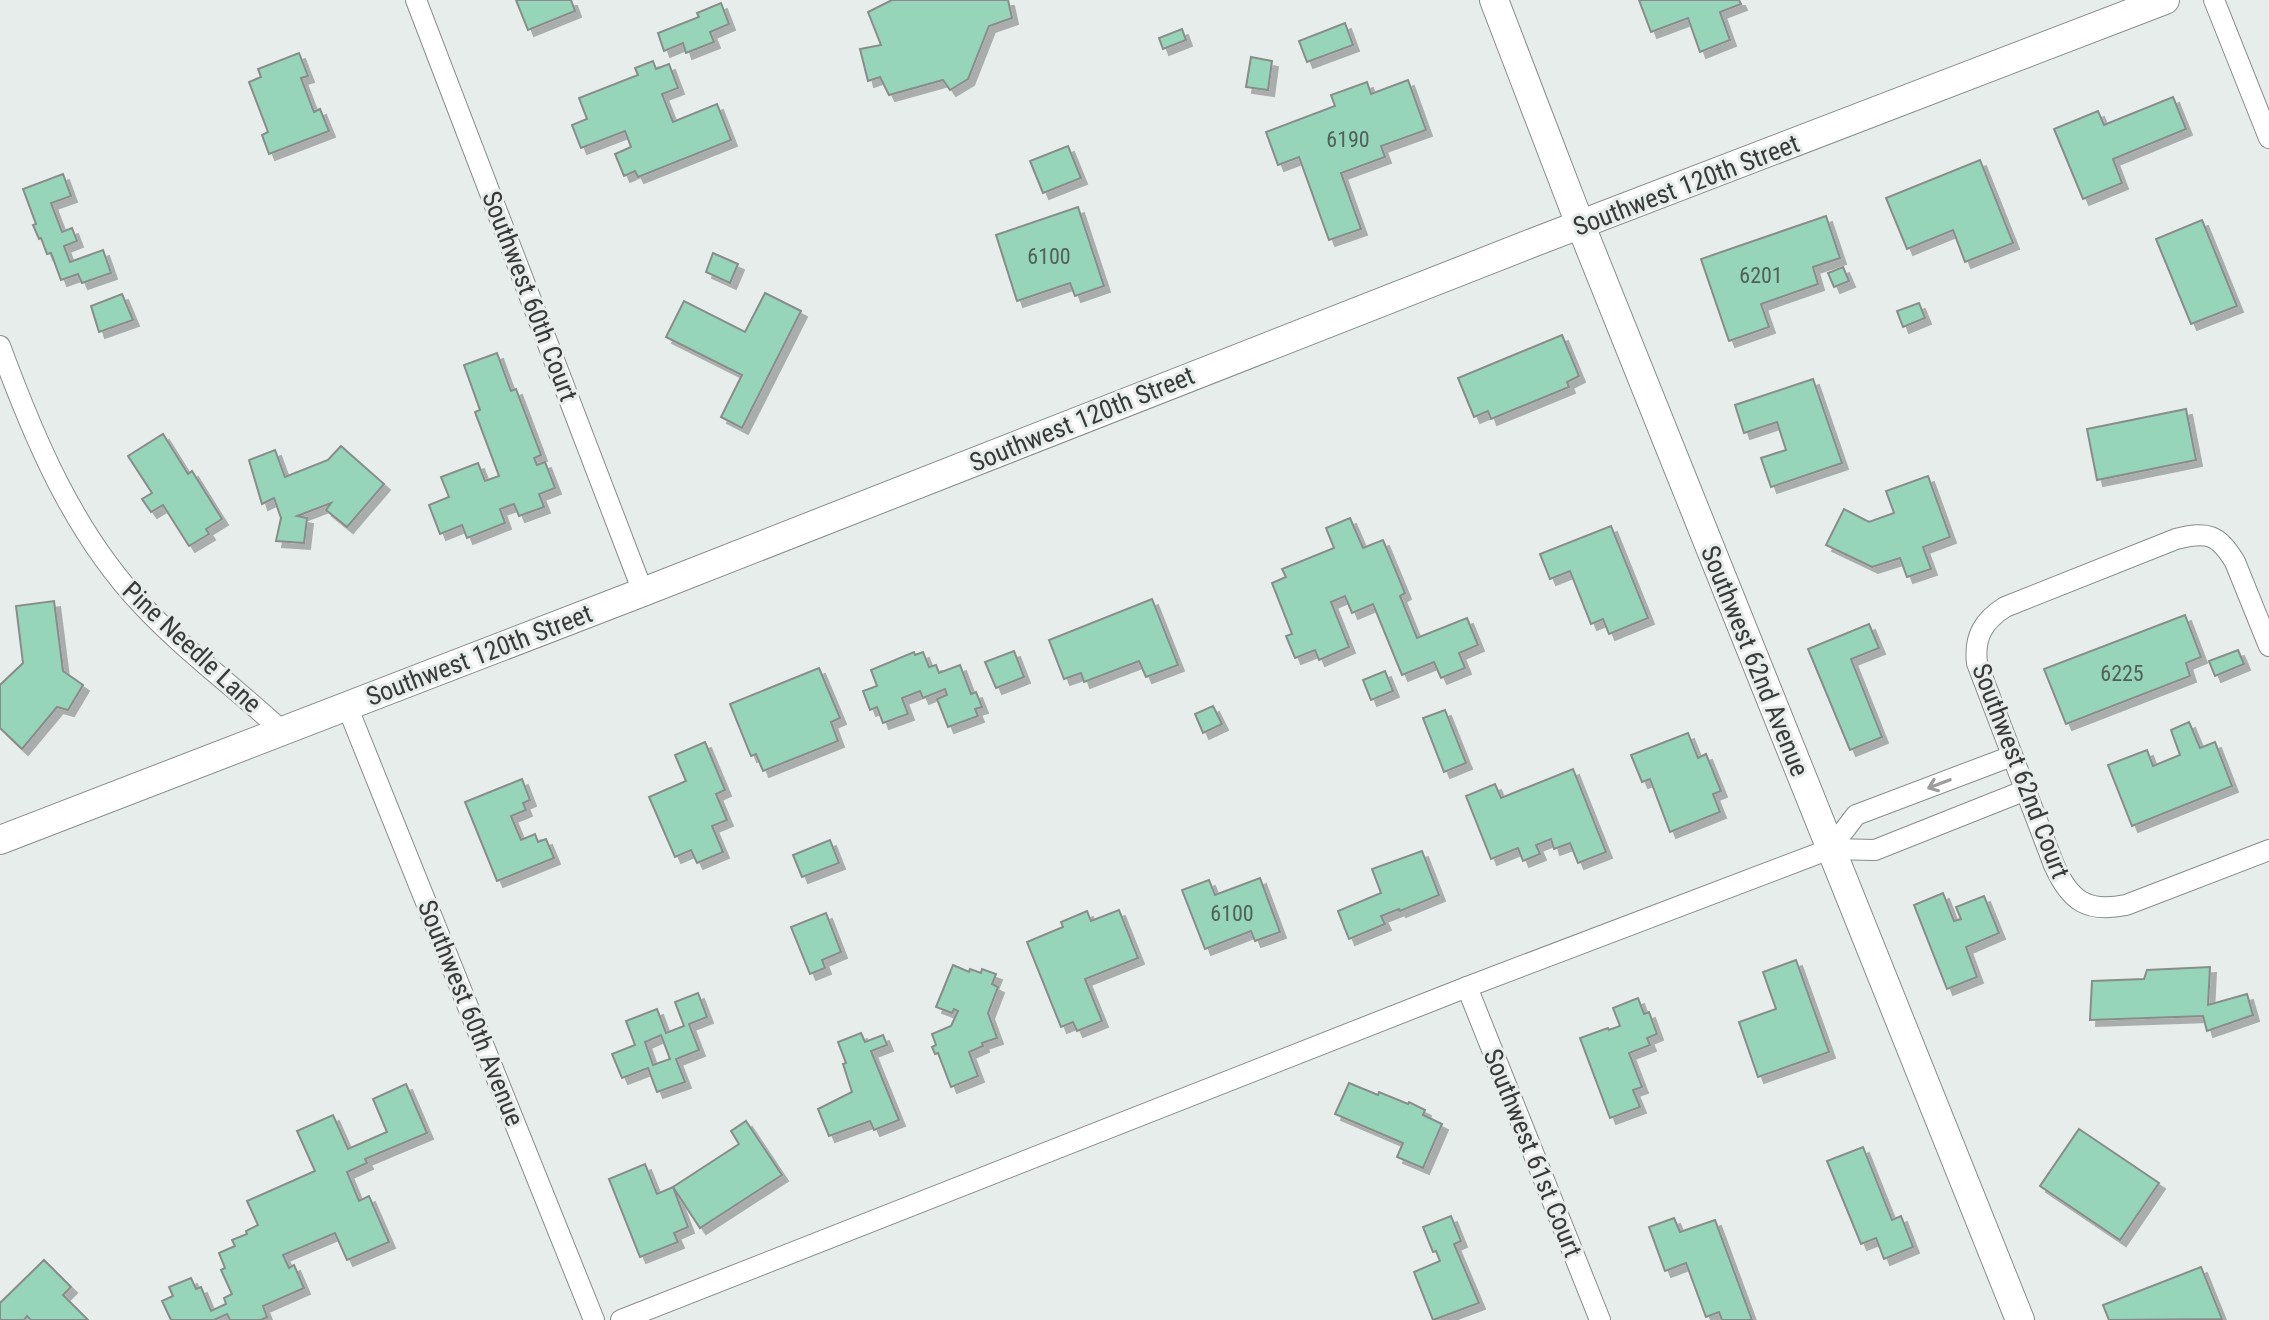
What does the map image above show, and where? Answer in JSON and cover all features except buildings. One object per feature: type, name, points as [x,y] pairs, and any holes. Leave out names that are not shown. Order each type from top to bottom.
[{"type":"street","name":"Southwest 60th Court","points":[[416,0],[643,592]]},
{"type":"street","name":"Southwest 62nd Avenue","points":[[1494,0],[2020,1320]]},
{"type":"street","name":"Southwest 120th Street","points":[[0,840],[1581,224],[2165,0]]},
{"type":"street","points":[[2214,0],[2269,138]]},
{"type":"street","name":"Pine Needle Lane","points":[[0,346],[52,471],[73,511],[108,563],[167,630],[282,731]]},
{"type":"street","name":"Southwest 62nd Court","points":[[2269,646],[2235,562],[2219,540],[2212,536],[2196,535],[2176,539],[2016,602],[1993,615],[1983,625],[1976,649],[1977,663],[2012,756],[2062,882],[2071,894],[2089,906],[2126,905],[2269,850]]},
{"type":"street","name":"Southwest 60th Avenue","points":[[347,706],[594,1320]]},
{"type":"street","points":[[1830,849],[1856,815],[2012,756]]},
{"type":"street","points":[[621,1320],[1467,987],[1830,849],[1875,850],[2026,790]]},
{"type":"street","name":"Southwest 61st Court","points":[[1467,987],[1600,1320]]}]
